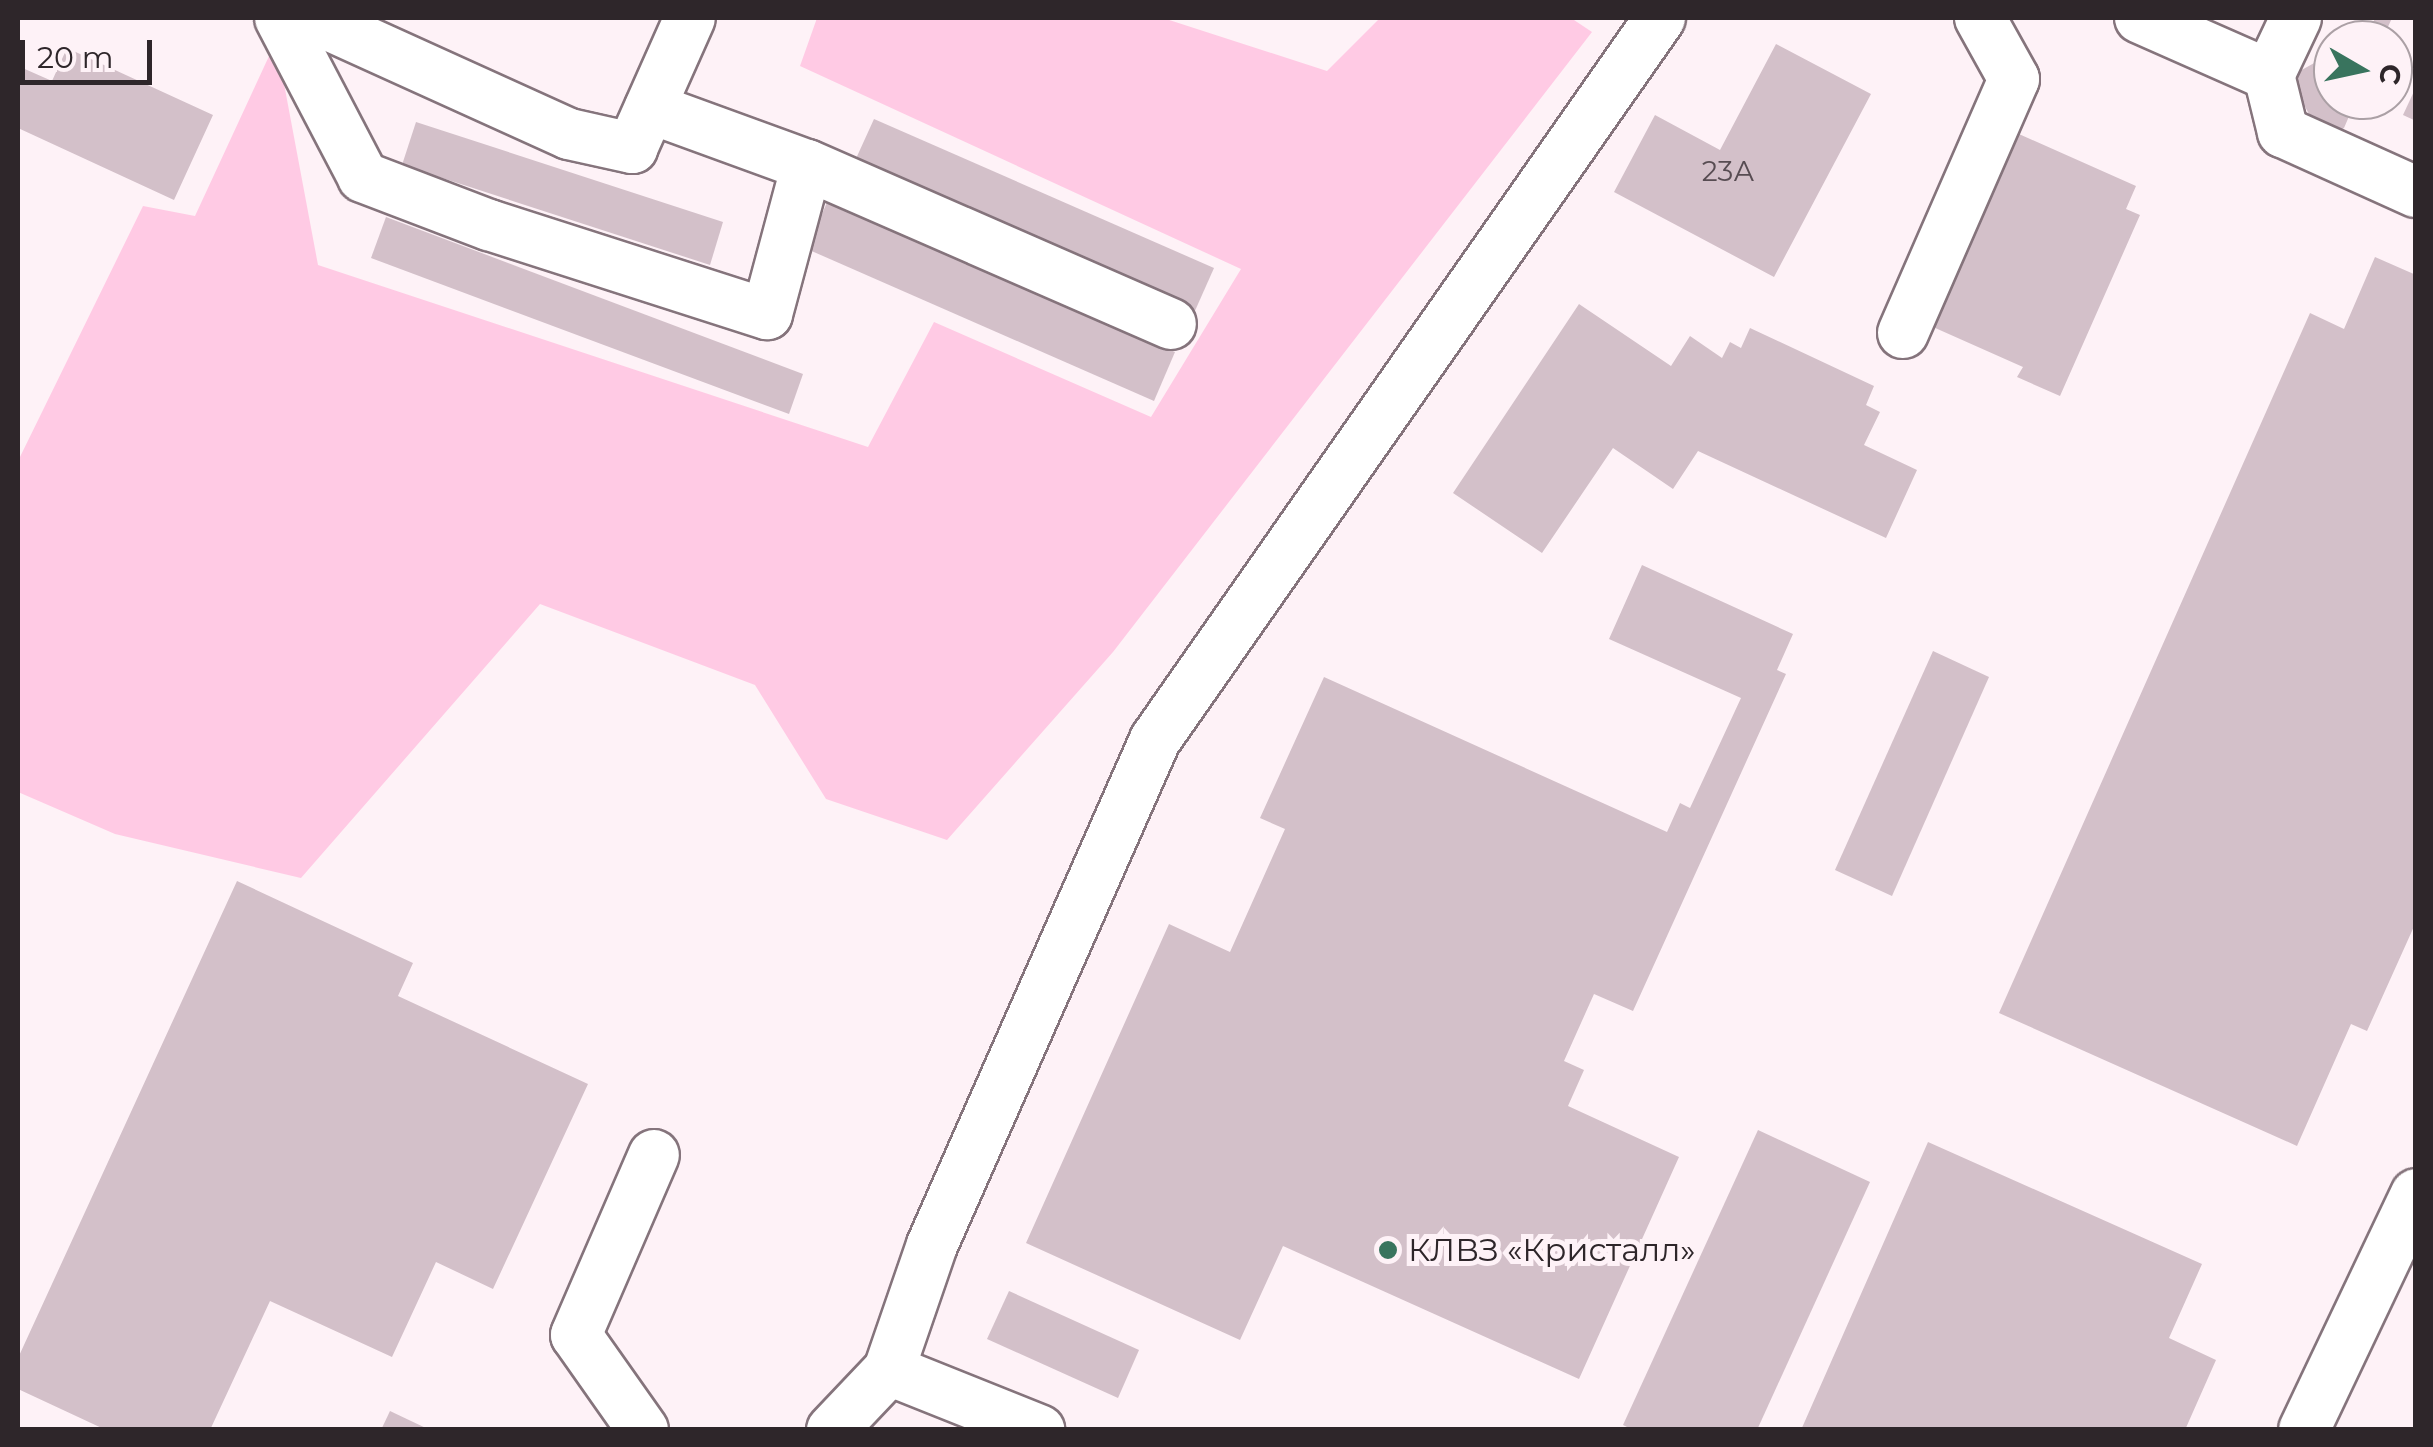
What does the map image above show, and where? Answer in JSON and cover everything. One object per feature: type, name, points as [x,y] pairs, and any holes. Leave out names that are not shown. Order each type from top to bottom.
[{"type":"lane","points":[[280,18],[363,176],[489,225],[767,314],[807,165]]},
{"type":"lane","points":[[313,18],[569,134],[632,148],[690,18]]},
{"type":"lane","points":[[832,1430],[888,1370],[932,1245],[1155,740],[1660,18]]},
{"type":"lane","points":[[1903,333],[2014,79],[1980,18]]},
{"type":"lane","points":[[2140,18],[2270,76]]},
{"type":"lane","points":[[2296,18],[2270,76],[2283,132],[2416,192]]},
{"type":"lane","points":[[650,108],[807,165],[1171,324]]},
{"type":"lane","points":[[643,1430],[576,1335],[654,1155]]},
{"type":"lane","points":[[2304,1430],[2416,1194]]},
{"type":"lane","points":[[888,1370],[1039,1430]]},
{"type":"shaded area","points":[[817,18],[1163,18],[1327,71],[1380,18],[1571,18],[1592,32],[1113,652],[947,840],[826,799],[755,685],[540,604],[301,878],[115,834],[18,792],[18,461],[143,206],[195,216],[276,41],[318,265],[868,447],[934,322],[1151,417],[1241,269],[800,66]]},
{"type":"building","points":[[1776,44],[1871,94],[1774,277],[1614,192],[1655,115],[1720,150]]},
{"type":"building","points":[[67,48],[213,115],[174,200],[18,128],[18,66],[52,81]]},
{"type":"building","points":[[2313,64],[2313,120],[2347,120],[2344,128],[2323,140],[2289,77]]},
{"type":"building","points":[[2416,87],[2416,121],[2413,120]]},
{"type":"building","points":[[874,119],[1214,268],[1194,313],[854,163]]},
{"type":"building","points":[[416,122],[723,222],[710,265],[402,165]]},
{"type":"building","points":[[2010,130],[2136,186],[2126,209],[2140,215],[2060,396],[2017,377],[2023,367],[1924,323]]},
{"type":"building","points":[[828,200],[1175,352],[1154,401],[807,249]]},
{"type":"building","points":[[386,217],[803,374],[789,414],[371,258]]},
{"type":"building","points":[[2375,257],[2416,275],[2416,922],[2367,1031],[2351,1024],[2297,1146],[1999,1013],[2310,313],[2344,329]]},
{"type":"building","points":[[1579,304],[1671,366],[1690,336],[1722,358],[1730,342],[1741,348],[1750,328],[1874,386],[1866,405],[1880,412],[1864,445],[1917,470],[1886,538],[1698,451],[1673,489],[1613,448],[1542,553],[1453,493]]},
{"type":"building","points":[[1642,565],[1793,634],[1777,670],[1786,674],[1633,1011],[1594,994],[1564,1061],[1584,1070],[1568,1106],[1679,1157],[1579,1379],[1283,1246],[1240,1340],[1026,1243],[1169,924],[1230,952],[1285,829],[1260,818],[1324,677],[1667,832],[1680,803],[1690,808],[1741,698],[1609,639]]},
{"type":"building","points":[[1933,651],[1989,677],[1892,896],[1835,870]]},
{"type":"building","points":[[237,881],[413,963],[398,996],[588,1084],[493,1289],[436,1262],[392,1357],[270,1301],[210,1430],[106,1430],[18,1389],[18,1358]]},
{"type":"building","points":[[1758,1130],[1870,1182],[1757,1430],[1633,1430],[1623,1425]]},
{"type":"building","points":[[1928,1142],[2202,1264],[2169,1338],[2216,1360],[2185,1430],[1801,1430]]},
{"type":"building","points":[[1009,1291],[1139,1350],[1118,1398],[987,1339]]},
{"type":"building","points":[[390,1411],[430,1430],[381,1430]]},
{"type":"place","name":"КЛВЗ «Кристалл»","points":[[1388,1250]]}]
